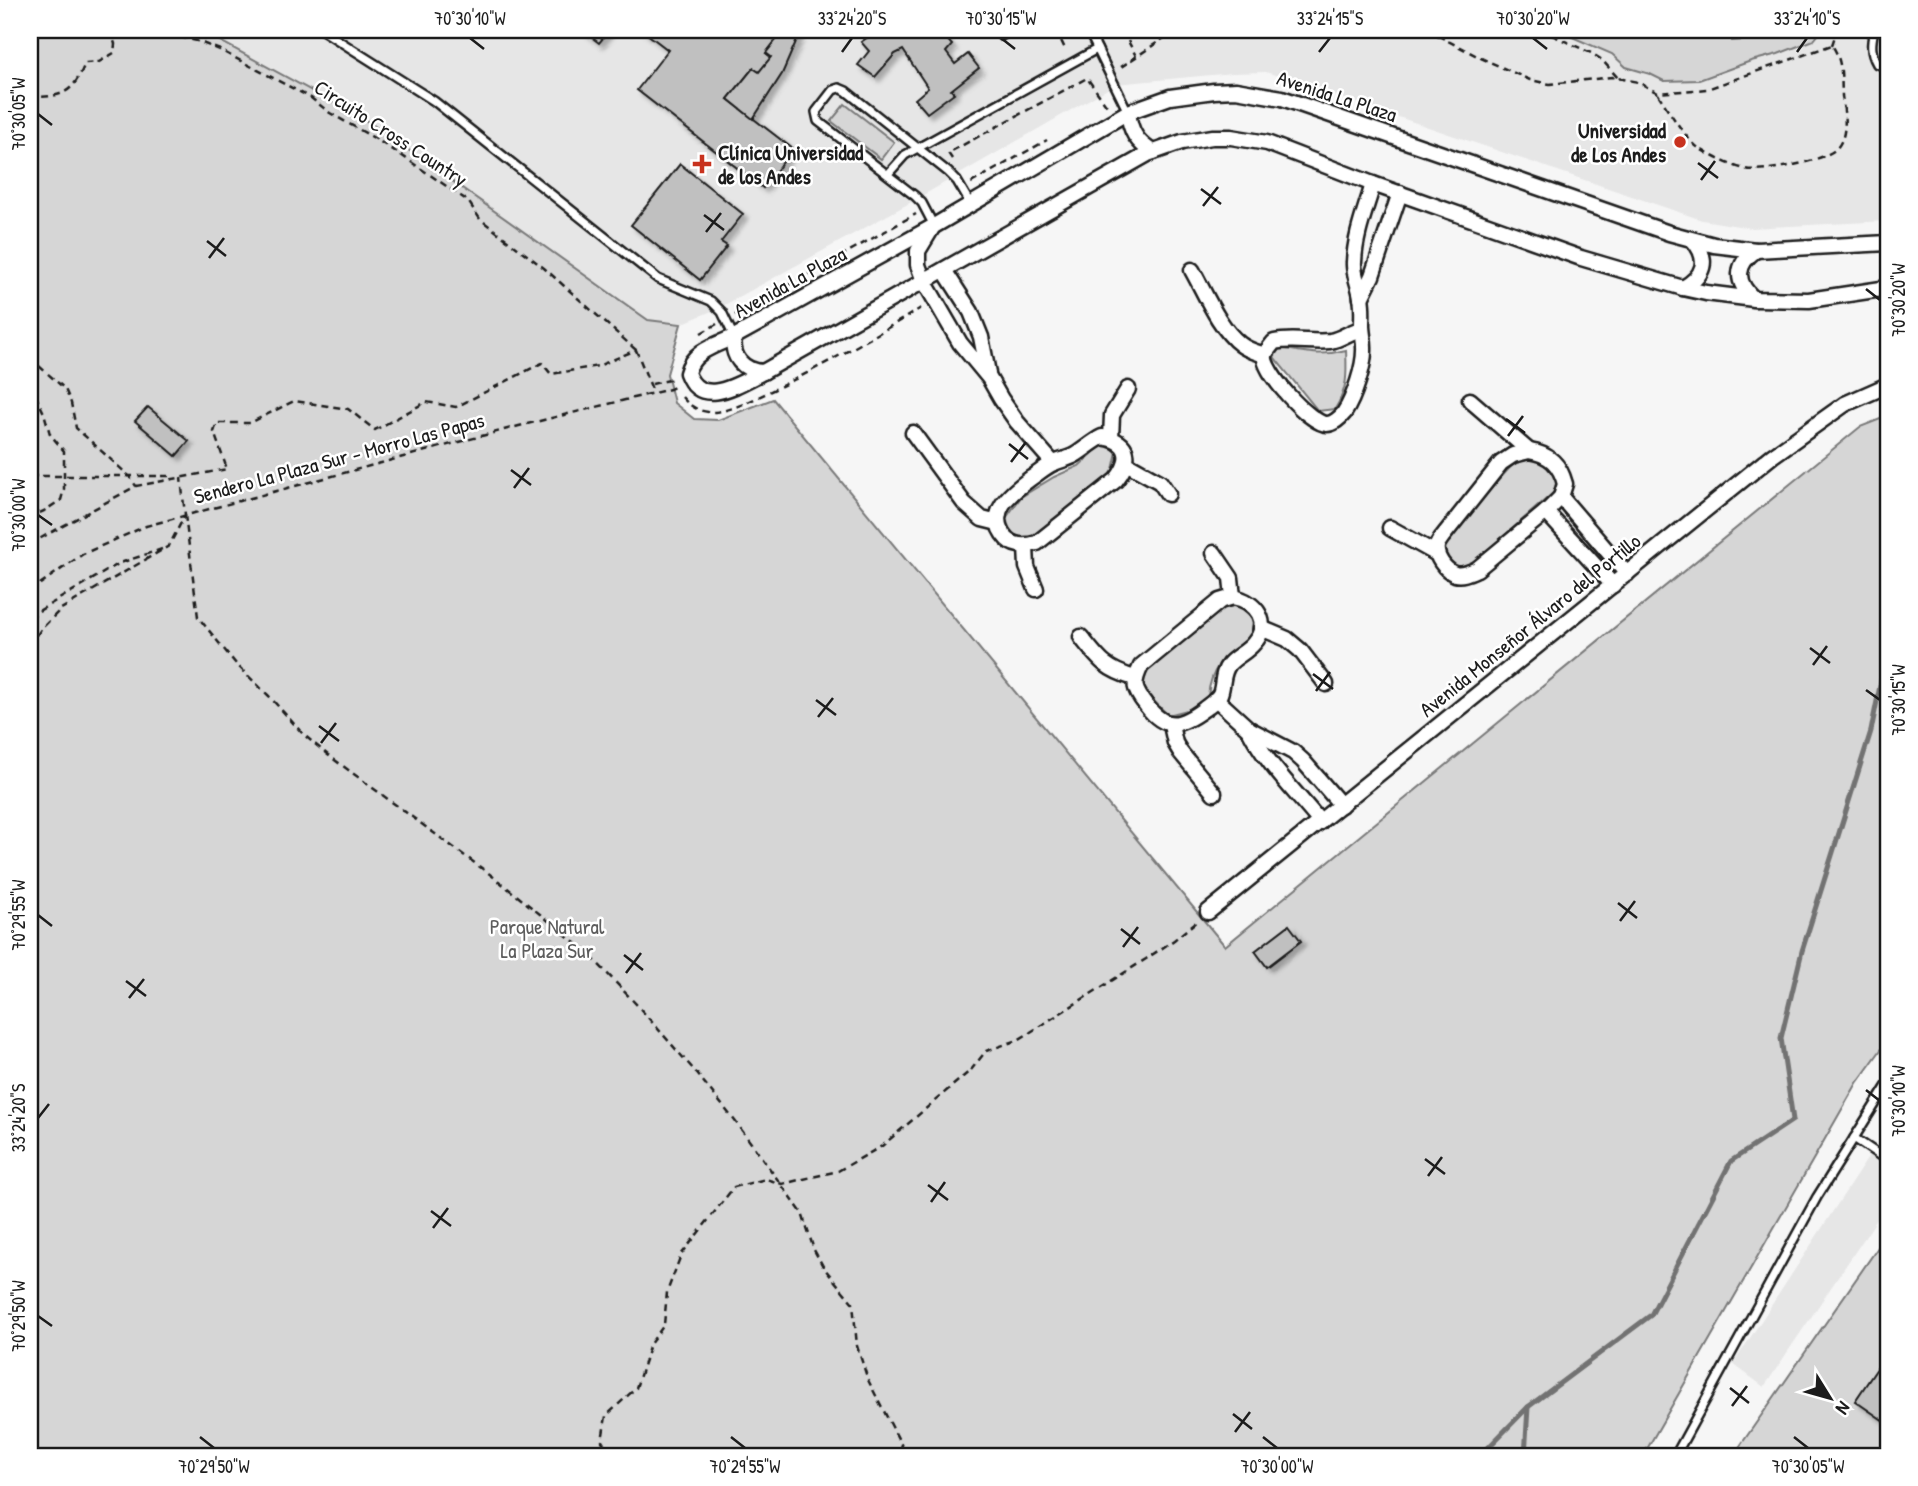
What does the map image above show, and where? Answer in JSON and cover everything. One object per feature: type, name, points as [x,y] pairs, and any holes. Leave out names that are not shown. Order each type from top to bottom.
[{"type":"street","name":"Avenida La Plaza","points":[[1888,243],[1756,250],[1693,240],[1295,103],[1236,90],[1192,93],[1170,97],[1128,112],[934,226],[704,351],[693,359],[687,373],[693,384],[706,391],[719,392],[763,372],[1153,152],[1197,139],[1231,137],[1268,144],[1581,258],[1683,288],[1754,299],[1809,300],[1888,288]]},
{"type":"street","points":[[1128,112],[1132,132],[1153,152]]},
{"type":"street","points":[[1362,329],[1333,341],[1274,342],[1265,355],[1265,364],[1298,406],[1318,422],[1327,424],[1343,414],[1362,369],[1365,348],[1362,298],[1355,278],[1354,263],[1373,184]]},
{"type":"street","points":[[1362,298],[1400,193]]},
{"type":"street","points":[[934,226],[918,251],[918,265],[925,282],[960,342],[989,378],[1017,422],[1053,463]]},
{"type":"street","points":[[1683,288],[1699,276],[1703,266],[1700,248],[1693,240]]},
{"type":"street","points":[[1754,299],[1745,291],[1740,280],[1746,257],[1756,250]]},
{"type":"street","points":[[944,270],[971,312],[981,337],[989,378]]},
{"type":"street","points":[[1192,270],[1227,332],[1240,345],[1265,355]]},
{"type":"street","name":"Avenida La Plaza","points":[[734,337],[734,350],[739,362],[750,370],[763,372]]},
{"type":"street","name":"Avenida Monseñor Álvaro del Portillo","points":[[1208,912],[1772,456],[1845,404],[1888,385]]},
{"type":"street","points":[[1111,438],[1112,415],[1128,389]]},
{"type":"street","points":[[1470,400],[1529,451]]},
{"type":"street","points":[[913,433],[964,503],[982,519],[998,523]]},
{"type":"street","points":[[1102,437],[1111,438],[1121,443],[1127,452],[1126,463],[1116,480],[1037,543],[1026,547],[1009,542],[998,523],[1003,502],[1053,463],[1068,459],[1102,437]]},
{"type":"street","points":[[1529,451],[1541,453],[1558,464],[1565,484],[1561,497],[1486,562],[1466,574],[1455,574],[1443,565],[1437,554],[1437,545],[1443,536],[1501,463],[1513,455],[1529,451]]},
{"type":"street","points":[[1126,463],[1160,482],[1168,494]]},
{"type":"street","points":[[1561,497],[1627,574]]},
{"type":"street","points":[[1546,512],[1613,585]]},
{"type":"street","points":[[1390,528],[1437,554]]},
{"type":"street","points":[[1026,547],[1027,567],[1036,589]]},
{"type":"street","points":[[1214,553],[1231,578],[1233,597]]},
{"type":"street","points":[[1233,597],[1252,604],[1261,617],[1261,628],[1257,641],[1229,664],[1221,679],[1221,693],[1191,719],[1171,724],[1153,715],[1136,693],[1135,678],[1141,666],[1220,601],[1233,597]]},
{"type":"street","points":[[1261,628],[1287,639],[1300,650],[1326,684]]},
{"type":"street","points":[[1081,637],[1098,659],[1112,671],[1135,678]]},
{"type":"street","points":[[1216,699],[1249,729],[1293,752],[1312,769],[1341,804]]},
{"type":"street","points":[[1171,724],[1175,743],[1181,753],[1214,793]]},
{"type":"street","points":[[1249,729],[1258,748],[1277,773],[1320,822]]},
{"type":"lane","points":[[322,30],[434,101],[652,274],[711,301],[719,308],[734,337]]},
{"type":"lane","points":[[1000,36],[1010,30]]},
{"type":"lane","points":[[1088,30],[1128,112]]},
{"type":"lane","points":[[1874,30],[1872,55],[1877,64],[1888,67]]},
{"type":"lane","points":[[888,174],[900,159],[918,147],[1097,49]]},
{"type":"lane","points":[[934,226],[915,196],[818,121],[816,112],[833,90],[839,88],[846,91],[918,147],[948,172],[962,188],[970,203]]},
{"type":"lane","points":[[1675,1456],[1817,1197],[1888,1084]]},
{"type":"lane","points":[[1854,1138],[1888,1161]]},
{"type":"path","points":[[30,97],[53,97],[68,90],[85,64],[100,62],[114,52],[115,44],[110,30]]},
{"type":"path","name":"Circuito Cross Country","points":[[170,30],[179,37],[220,50],[311,99],[468,201],[480,219],[544,268],[636,350]]},
{"type":"path","points":[[1110,75],[1176,30]]},
{"type":"path","points":[[1427,30],[1530,80],[1550,84],[1612,77],[1638,82],[1658,93],[1695,145],[1747,170],[1797,165],[1825,156],[1838,147],[1845,131],[1840,57],[1832,45]]},
{"type":"path","points":[[1541,30],[1602,60],[1618,79]]},
{"type":"path","points":[[1832,45],[1837,30]]},
{"type":"path","points":[[1128,41],[1136,56]]},
{"type":"path","points":[[1658,93],[1707,89],[1832,45]]},
{"type":"path","points":[[955,163],[948,153],[1087,78],[1107,106],[1122,98]]},
{"type":"path","points":[[962,188],[1050,138]]},
{"type":"path","points":[[699,335],[925,209]]},
{"type":"path","points":[[30,236],[39,255],[40,277],[30,290]]},
{"type":"path","points":[[682,396],[697,410],[712,412],[729,409],[832,360],[935,299]]},
{"type":"path","points":[[30,544],[136,486],[227,469],[214,432],[216,423],[250,423],[294,401],[348,409],[375,430],[426,402],[456,407],[542,363],[551,374],[598,366],[636,350],[653,392]]},
{"type":"path","points":[[30,358],[65,388],[76,428],[129,476],[136,486]]},
{"type":"path","points":[[650,384],[676,378],[678,385]]},
{"type":"path","points":[[30,384],[50,434],[64,451],[64,489],[61,500],[30,517]]},
{"type":"path","name":"Sendero La Plaza Sur - Morro Las Papas","points":[[30,591],[83,554],[146,526],[519,426],[670,389]]},
{"type":"path","points":[[30,430],[30,451]]},
{"type":"path","points":[[30,475],[181,477]]},
{"type":"path","points":[[181,477],[198,617],[236,664],[303,734],[495,878],[586,951],[638,1004],[694,1070],[802,1213],[814,1251],[824,1268],[853,1303],[858,1346],[868,1380],[907,1456]]},
{"type":"path","points":[[30,645],[41,629],[61,609],[169,546],[185,515]]},
{"type":"path","points":[[30,619],[37,612],[120,563],[169,546]]},
{"type":"path","points":[[612,1456],[602,1441],[606,1416],[636,1388],[650,1344],[664,1325],[667,1292],[681,1255],[734,1187],[766,1179],[782,1184],[838,1171],[882,1146],[971,1070],[986,1051],[1018,1040],[1156,953],[1208,912]]},
{"type":"shaded area","name":"Clínica Universidad de los Andes","points":[[200,30],[1888,30],[1888,221],[1751,228],[1702,220],[1266,72],[1233,73],[1116,84],[906,205],[719,308],[681,324],[648,320],[369,122]]},
{"type":"shaded area","points":[[1888,1127],[1888,1203],[1764,1387],[1733,1364]]},
{"type":"green space","name":"Parque Natural La Plaza Sur","points":[[30,30],[200,30],[369,122],[648,320],[681,324],[667,374],[674,403],[694,419],[718,420],[773,399],[1225,946],[1860,427],[1888,416],[1888,1040],[1857,1083],[1643,1456],[30,1456]]},
{"type":"green space","points":[[1556,30],[1730,30],[1732,41],[1757,39],[1771,30],[1822,30],[1814,40],[1699,80],[1664,81],[1626,67],[1612,54]]},
{"type":"green space","points":[[845,104],[894,142],[881,159],[831,121]]},
{"type":"green space","points":[[1280,348],[1320,353],[1346,350],[1346,381],[1335,409],[1318,411],[1274,357]]},
{"type":"green space","points":[[1105,442],[1117,452],[1112,474],[1029,540],[1011,534],[1006,518],[1021,497],[1079,466]]},
{"type":"green space","points":[[1534,458],[1548,464],[1558,477],[1553,493],[1473,563],[1456,568],[1441,554],[1444,541],[1514,463]]},
{"type":"green space","points":[[1239,605],[1253,619],[1251,636],[1222,661],[1213,676],[1208,696],[1191,709],[1168,715],[1152,699],[1141,682],[1150,660],[1215,610]]},
{"type":"green space","points":[[1888,1233],[1888,1456],[1733,1456],[1747,1436]]},
{"type":"building","points":[[582,30],[610,30],[599,43]]},
{"type":"building","points":[[642,30],[784,30],[766,53],[771,57],[759,72],[753,68],[728,99],[793,149],[763,188],[637,90],[668,50]]},
{"type":"building","points":[[784,30],[799,31],[798,37],[782,74],[753,119],[728,99],[753,68],[759,72],[771,57],[766,53]]},
{"type":"building","points":[[878,30],[939,30],[952,45],[946,52],[955,64],[968,54],[979,68],[951,90],[954,93],[927,113],[915,99],[928,88],[903,50],[895,54],[875,77],[858,65],[869,51],[861,42]]},
{"type":"building","points":[[680,164],[743,214],[721,242],[727,246],[700,280],[631,225]]},
{"type":"building","points":[[148,407],[189,441],[176,456],[135,421]]},
{"type":"building","points":[[1289,925],[1301,941],[1267,967],[1255,951]]},
{"type":"building","points":[[1888,1352],[1888,1421],[1887,1423],[1855,1401]]},
{"type":"waterway","points":[[1480,1456],[1528,1407],[1651,1315],[1731,1161],[1793,1120],[1781,1038],[1802,951],[1871,731],[1888,646]]},
{"type":"waterway","points":[[1525,1456],[1528,1407]]},
{"type":"place","name":"Universidad de Los Andes","points":[[1680,142]]},
{"type":"place","name":"Clínica Universidad de los Andes","points":[[702,164]]}]
